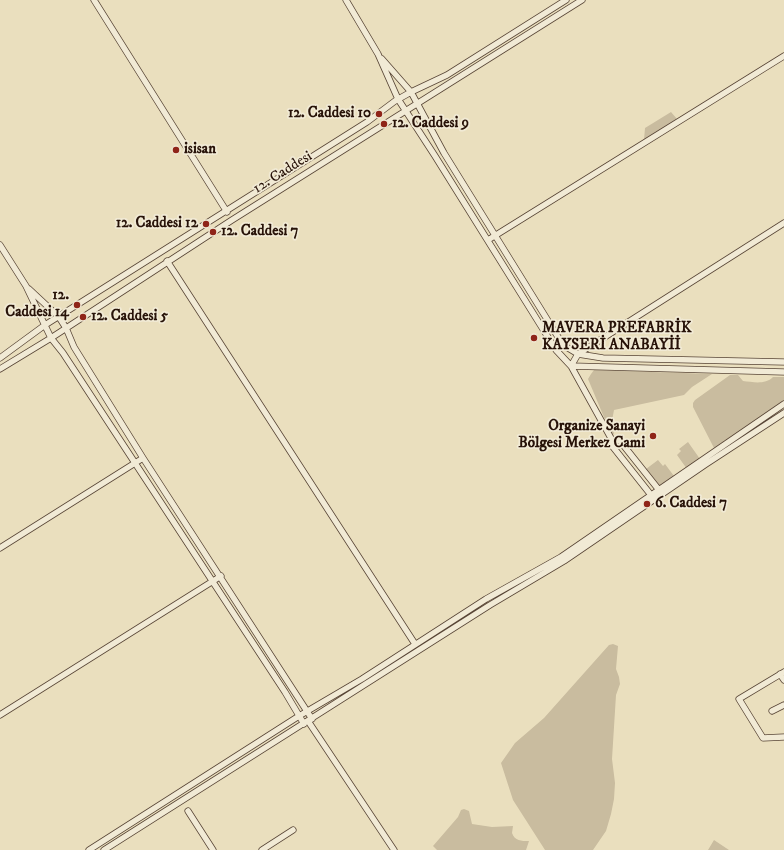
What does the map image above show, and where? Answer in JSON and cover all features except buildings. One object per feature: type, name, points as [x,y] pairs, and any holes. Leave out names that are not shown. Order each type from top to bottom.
[{"type":"street","points":[[94,0],[227,212]]},
{"type":"street","points":[[346,0],[378,54],[398,100],[435,156],[556,350],[571,366],[612,440],[613,447],[651,495]]},
{"type":"street","name":"12. Caddesi","points":[[0,358],[45,325],[227,212],[367,122],[398,100],[411,92],[447,75],[566,0]]},
{"type":"street","name":"12. Caddesi","points":[[0,369],[52,338],[168,261],[366,134],[406,111],[582,0]]},
{"type":"street","points":[[378,54],[411,92],[418,103],[444,153],[563,345],[578,354],[603,358],[784,362]]},
{"type":"street","points":[[488,240],[784,56]]},
{"type":"street","points":[[571,366],[578,354],[784,223]]},
{"type":"street","points":[[0,245],[26,286],[52,338],[135,462],[299,716],[308,721],[394,850]]},
{"type":"street","points":[[168,261],[415,644]]},
{"type":"street","points":[[26,286],[59,317],[66,328],[74,347],[143,458],[307,711],[308,721]]},
{"type":"street","points":[[571,366],[784,372]]},
{"type":"street","points":[[89,850],[486,599],[561,557],[784,404]]},
{"type":"street","points":[[104,850],[490,605],[564,561],[706,464],[784,413]]},
{"type":"street","points":[[612,440],[620,441],[659,490]]},
{"type":"street","points":[[0,548],[143,458]]},
{"type":"street","points":[[0,715],[220,576]]},
{"type":"street","points":[[784,680],[782,673],[739,699],[763,738],[784,737]]},
{"type":"street","points":[[772,711],[784,705]]},
{"type":"street","points":[[200,779],[204,786]]},
{"type":"street","points":[[188,811],[213,850]]},
{"type":"street","points":[[262,850],[293,830]]},
{"type":"shaded area","points":[[671,112],[677,119],[644,140],[645,128]]},
{"type":"shaded area","points":[[594,370],[712,374],[692,387],[684,395],[614,410],[611,426],[614,433],[613,435],[611,434],[588,379]]},
{"type":"shaded area","points":[[730,375],[738,375],[743,381],[755,382],[763,382],[770,380],[773,377],[784,377],[784,402],[714,448],[693,407],[693,403]]},
{"type":"shaded area","points":[[688,442],[700,459],[687,469],[677,455],[681,451],[679,449]]},
{"type":"shaded area","points":[[658,460],[663,466],[665,464],[674,476],[659,487],[646,469]]},
{"type":"shaded area","points":[[613,644],[618,646],[616,669],[620,684],[616,695],[612,759],[615,783],[614,799],[606,831],[593,850],[545,850],[513,800],[501,763],[515,743],[544,718],[609,645]]},
{"type":"shaded area","points":[[464,809],[469,811],[472,824],[492,827],[513,826],[512,833],[515,838],[521,841],[529,841],[526,850],[437,850],[433,846],[458,817],[461,810]]},
{"type":"shaded area","points":[[714,840],[729,850],[708,850]]},
{"type":"place","name":"12. Caddesi 10","points":[[379,114]]},
{"type":"place","name":"12. Caddesi 9","points":[[384,124]]},
{"type":"place","name":"isisan","points":[[176,150]]},
{"type":"place","name":"12. Caddesi 12","points":[[206,224]]},
{"type":"place","name":"12. Caddesi 7","points":[[213,232]]},
{"type":"place","name":"12. Caddesi 14","points":[[77,305]]},
{"type":"place","name":"12. Caddesi 5","points":[[83,317]]},
{"type":"place","name":"MAVERA PREFABRİK KAYSERİ ANABAYİİ","points":[[534,338]]},
{"type":"place","name":"Organize Sanayi Bölgesi Merkez Cami","points":[[653,436]]},
{"type":"place","name":"6. Caddesi 7","points":[[647,504]]}]
